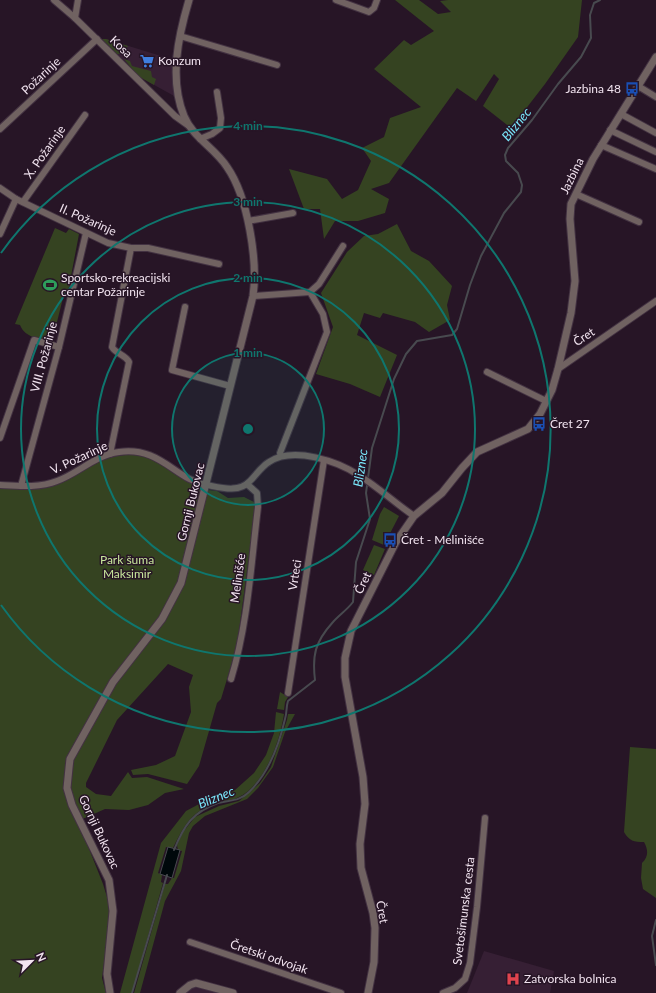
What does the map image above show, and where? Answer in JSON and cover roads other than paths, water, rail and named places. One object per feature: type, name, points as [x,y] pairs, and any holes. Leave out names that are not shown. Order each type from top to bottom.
[{"type":"street","name":"Kosa","points":[[54,0],[75,18],[174,116],[190,127]]},
{"type":"street","points":[[75,18],[78,0]]},
{"type":"street","name":"Gornji Bukovac","points":[[110,993],[107,974],[113,911],[109,880],[72,805],[67,788],[70,759],[113,682],[162,619],[181,582],[207,485],[253,296],[255,272],[248,221],[227,166],[190,127],[181,105],[177,85],[176,63],[180,36],[189,0]]},
{"type":"street","points":[[336,0],[369,12],[374,8],[377,0]]},
{"type":"street","points":[[180,36],[277,65]]},
{"type":"street","name":"Požarinje","points":[[0,129],[96,39]]},
{"type":"street","name":"Jazbina","points":[[558,369],[571,313],[575,281],[570,219],[571,204],[601,145],[655,62]]},
{"type":"street","points":[[638,86],[656,97]]},
{"type":"street","points":[[200,139],[212,134],[220,128],[221,118],[217,92]]},
{"type":"street","points":[[620,114],[656,133]]},
{"type":"street","name":"X. Požarinje","points":[[24,202],[85,115]]},
{"type":"street","points":[[610,130],[656,152]]},
{"type":"street","points":[[601,145],[656,169]]},
{"type":"street","name":"II. Požarinje","points":[[0,188],[16,199],[108,243],[131,248],[148,248],[219,264]]},
{"type":"street","points":[[576,194],[639,222]]},
{"type":"street","points":[[0,234],[16,199]]},
{"type":"street","points":[[248,221],[293,213]]},
{"type":"street","name":"VIII. Požarinje","points":[[20,486],[59,347],[86,233]]},
{"type":"street","points":[[253,296],[310,292],[319,284],[343,246]]},
{"type":"street","points":[[110,454],[129,362],[126,358],[114,351],[112,347],[131,248]]},
{"type":"street","points":[[281,456],[280,453],[328,332],[323,314],[310,292]]},
{"type":"street","name":"Čret","points":[[368,993],[374,962],[375,928],[373,913],[361,868],[360,844],[365,804],[364,784],[345,677],[345,658],[351,631],[396,542],[414,516],[442,493],[477,452],[528,429],[540,414],[558,369],[656,301]]},
{"type":"street","points":[[185,307],[172,370],[230,386]]},
{"type":"street","points":[[0,438],[34,340],[59,347]]},
{"type":"street","points":[[487,372],[546,401]]},
{"type":"street","name":"V. Požarinje","points":[[0,485],[20,486],[46,484],[59,481],[88,463],[110,454],[123,451],[148,455],[164,461],[197,484],[207,485]]},
{"type":"street","points":[[207,485],[234,489],[246,484],[263,466],[281,456],[303,455],[324,460],[359,475],[390,500],[414,516]]},
{"type":"street","name":"Vrteci","points":[[288,693],[324,460]]},
{"type":"street","name":"Melinišće","points":[[231,679],[236,663],[242,629],[258,507],[257,493],[246,484]]},
{"type":"street","name":"Svetošimunska cesta","points":[[443,993],[455,988],[465,979],[470,963],[477,907],[485,818]]},
{"type":"street","name":"Čretski odvojak","points":[[190,942],[341,993]]},
{"type":"street","points":[[180,993],[190,985],[196,983],[233,993]]},
{"type":"waterway","name":"Bliznec","points":[[174,850],[190,820],[196,815],[218,803],[235,800],[246,795],[256,784],[268,767],[280,739],[286,717],[288,701],[315,680],[314,663],[316,649],[322,636],[333,622],[353,602],[356,562],[370,519],[366,493],[372,448],[394,379],[406,354],[417,341],[452,335],[457,329],[470,285],[481,256],[504,213],[521,192],[522,185],[518,173],[506,161],[505,155],[508,148],[532,120],[558,84],[581,57],[591,38],[590,15],[594,3],[600,0]]},
{"type":"waterway","name":"Bliznec","points":[[132,993],[167,875]]},
{"type":"waterway","points":[[656,920],[652,936],[656,965]]},
{"type":"place","name":"Konzum","points":[[147,61]]},
{"type":"place","name":"Jazbina 48","points":[[632,89]]},
{"type":"place","name":"Sportsko-rekreacijski centar Požarinje","points":[[50,285]]},
{"type":"place","name":"Čret 27","points":[[539,424]]},
{"type":"place","name":"Čret - Melinišće","points":[[390,540]]},
{"type":"place","name":"Zatvorska bolnica","points":[[513,979]]},
{"type":"park label","name":"Park šuma Maksimir","points":[[127,567]]}]
